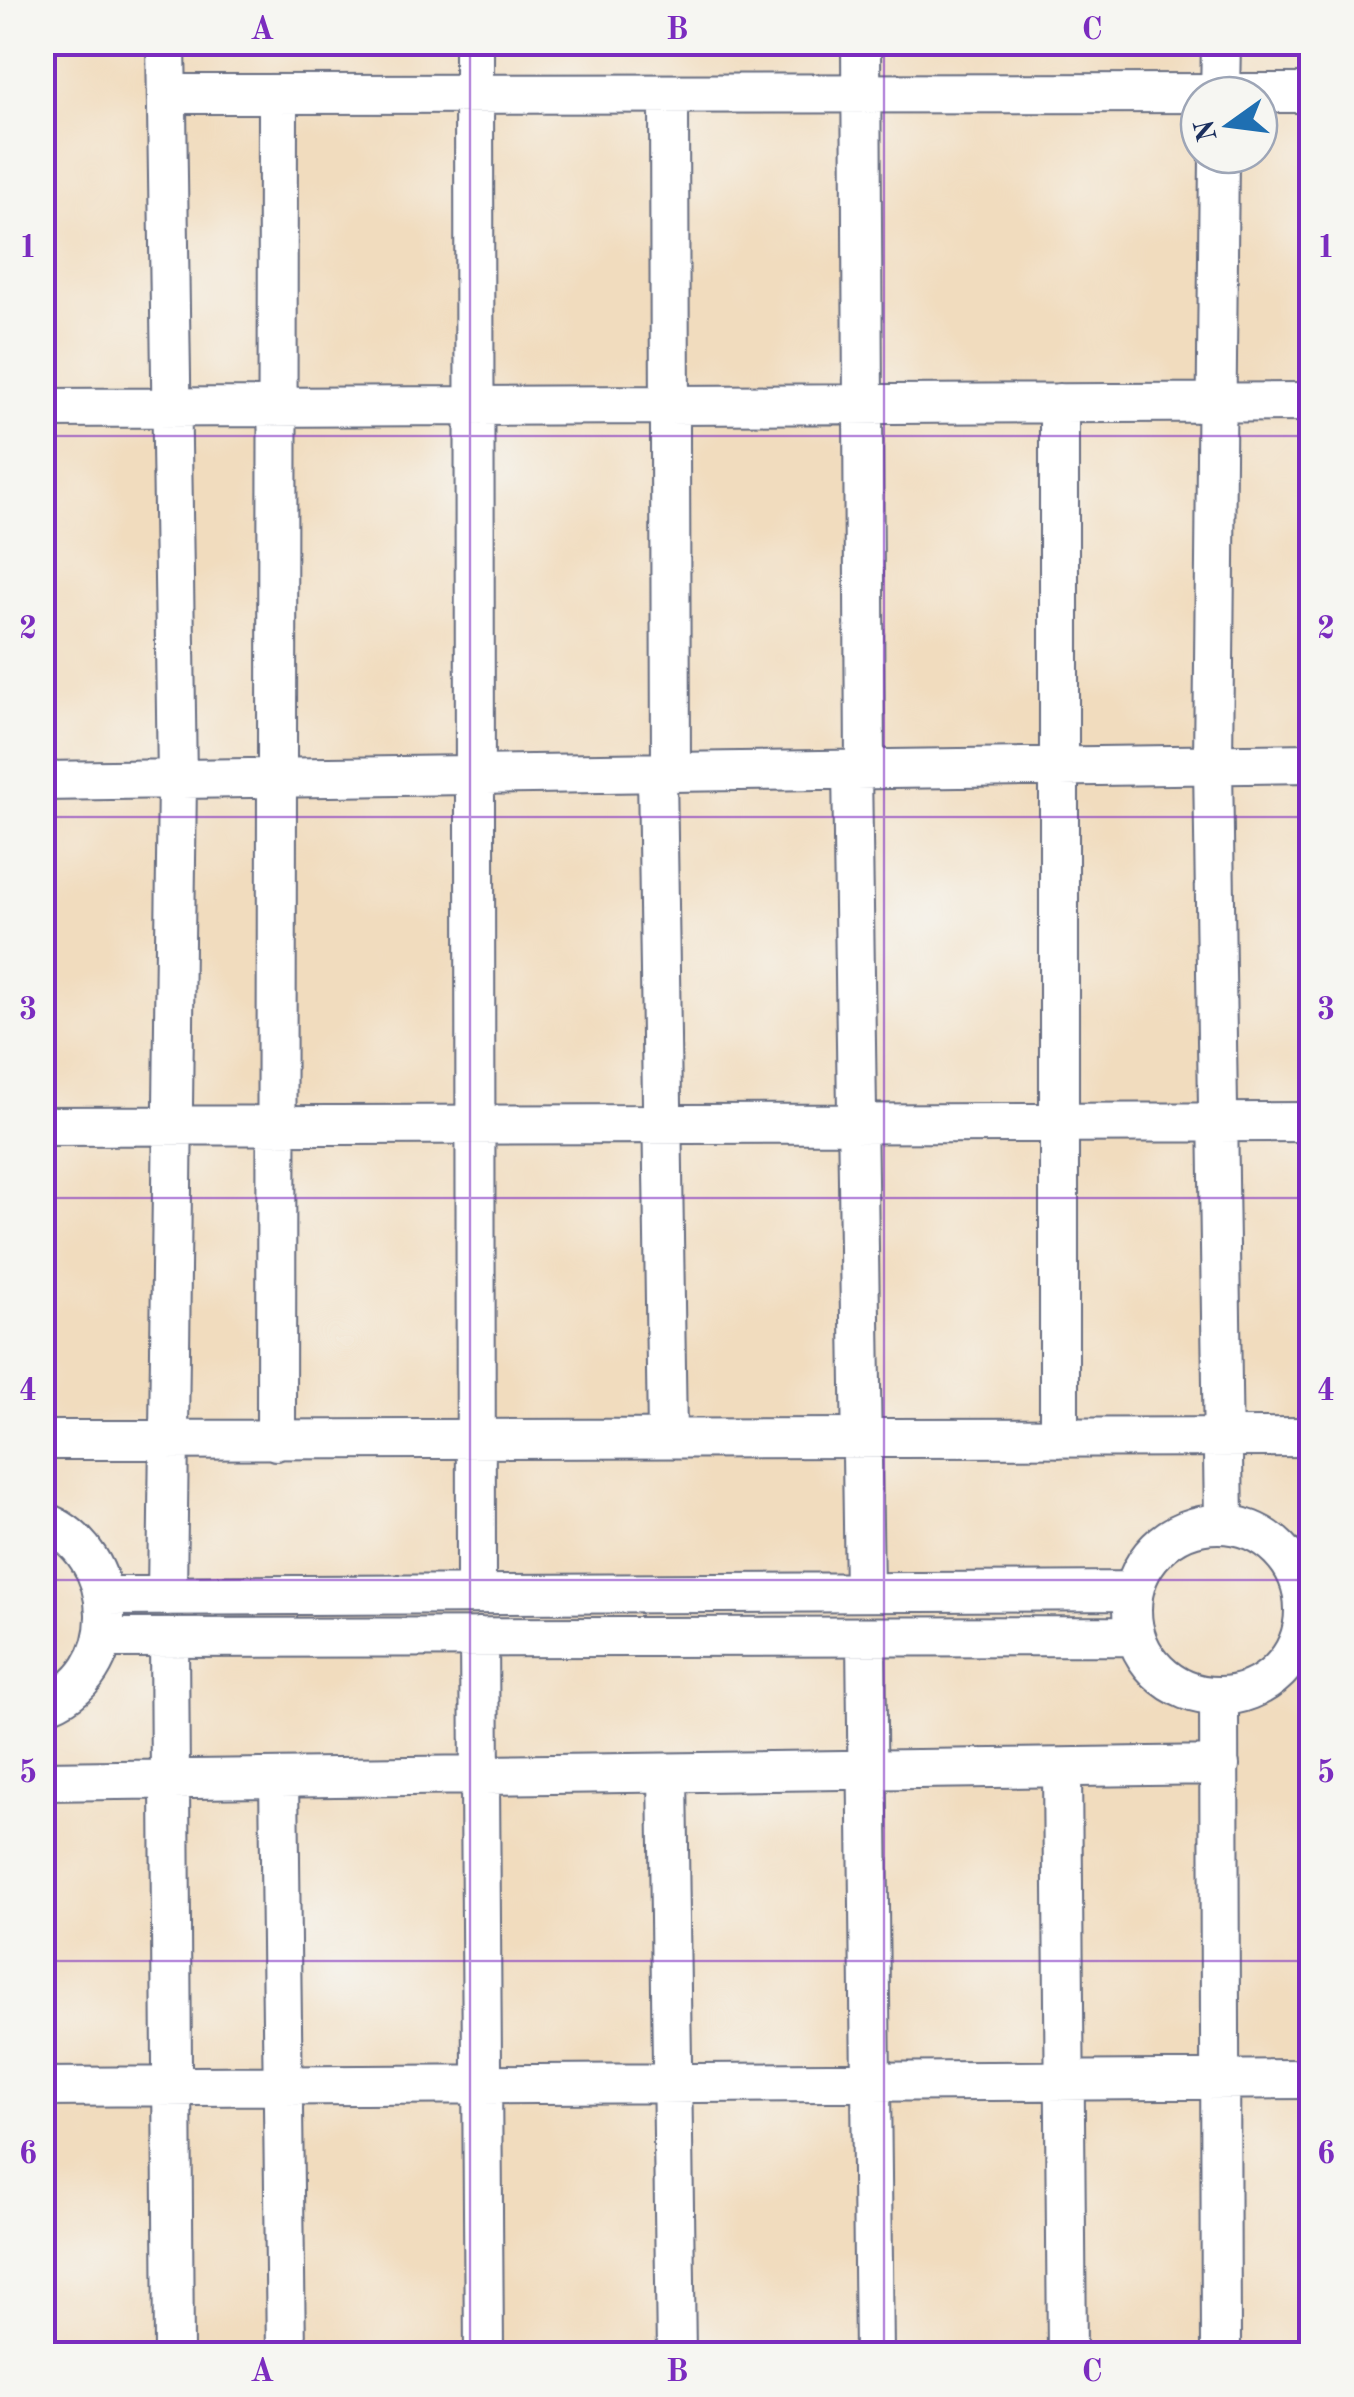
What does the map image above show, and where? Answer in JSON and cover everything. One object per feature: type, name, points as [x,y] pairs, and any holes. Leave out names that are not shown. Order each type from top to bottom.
[{"type":"street","points":[[166,42],[177,779],[167,1596]]},
{"type":"street","points":[[474,42],[476,1594]]},
{"type":"street","points":[[861,42],[863,404],[857,1124],[864,1592]]},
{"type":"street","points":[[1220,42],[1220,75]]},
{"type":"street","points":[[1279,94],[1312,93]]},
{"type":"street","points":[[167,94],[1179,95]]},
{"type":"street","points":[[276,1440],[278,94]]},
{"type":"street","points":[[666,1435],[662,1124],[670,405],[668,94]]},
{"type":"street","points":[[1219,175],[1213,764],[1224,1523]]},
{"type":"street","points":[[42,408],[1312,402]]},
{"type":"street","points":[[1059,404],[1059,1438]]},
{"type":"street","points":[[42,781],[1312,763]]},
{"type":"street","points":[[42,1126],[1312,1122]]},
{"type":"street","points":[[42,1440],[476,1440],[666,1435],[1312,1438]]},
{"type":"street","points":[[42,1521],[58,1526],[84,1548],[100,1576],[104,1596],[104,1638],[93,1664],[76,1686],[42,1705]]},
{"type":"street","points":[[1224,1523],[1258,1533],[1276,1546],[1306,1589],[1307,1629],[1282,1668],[1264,1683],[1244,1692],[1219,1696],[1200,1694],[1160,1674],[1136,1636],[1134,1591],[1154,1552],[1172,1537],[1192,1528],[1224,1523]]},
{"type":"street","points":[[104,1596],[1134,1591]]},
{"type":"street","points":[[104,1638],[1136,1636]]},
{"type":"street","points":[[866,1637],[874,2354]]},
{"type":"street","points":[[169,1638],[174,2354]]},
{"type":"street","points":[[479,1638],[484,2354]]},
{"type":"street","points":[[1219,1696],[1221,2354]]},
{"type":"street","points":[[42,1782],[1220,1765]]},
{"type":"street","points":[[1062,1768],[1067,2354]]},
{"type":"street","points":[[668,1773],[676,2354]]},
{"type":"street","points":[[279,1778],[286,2354]]},
{"type":"street","points":[[42,2087],[1312,2079]]}]
